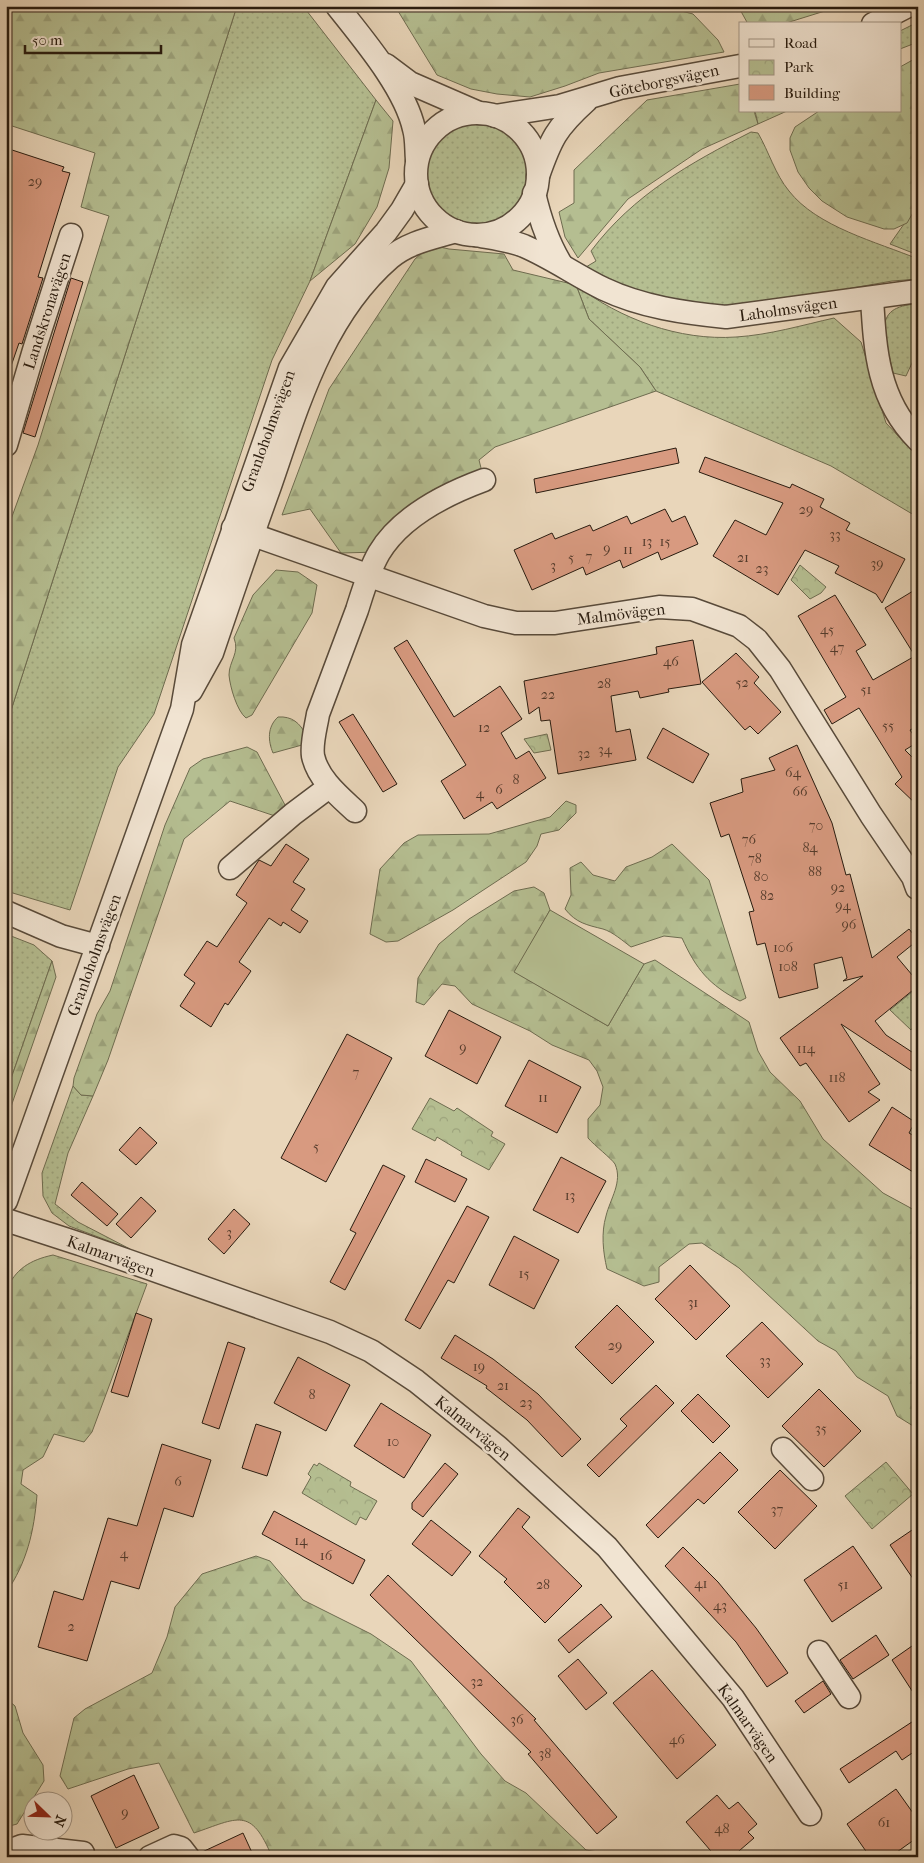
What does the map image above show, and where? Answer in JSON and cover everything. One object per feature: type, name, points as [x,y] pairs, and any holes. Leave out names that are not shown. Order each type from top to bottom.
[{"type":"street","points":[[338,6],[378,58],[408,110],[414,129],[417,184],[429,212],[446,226],[466,233],[494,232],[510,225],[522,214],[536,185],[534,155],[527,139],[511,123],[410,83],[378,58]]},
{"type":"street","points":[[877,22],[908,6]]},
{"type":"street","name":"Göteborgsvägen","points":[[487,114],[588,99],[620,88],[739,66]]},
{"type":"street","name":"Göteborgsvägen","points":[[536,185],[548,146],[562,122],[588,99]]},
{"type":"street","points":[[417,161],[425,143],[437,128],[461,115],[487,114]]},
{"type":"street","name":"Granloholmsvägen","points":[[242,532],[290,368],[337,287],[386,232],[402,210],[417,184]]},
{"type":"street","name":"Laholmsvägen","points":[[536,185],[540,219],[548,243],[561,264]]},
{"type":"street","name":"Laholmsvägen","points":[[466,233],[522,245],[561,264],[604,289],[644,304],[695,314],[726,317],[918,291]]},
{"type":"street","name":"Granloholmsvägen","points":[[6,1201],[182,709],[193,645],[328,337],[351,300],[391,257],[408,246],[466,233]]},
{"type":"street","name":"Landskronavägen","points":[[6,445],[71,235]]},
{"type":"street","points":[[872,298],[878,366],[888,396],[907,429],[918,440]]},
{"type":"street","points":[[354,812],[329,787],[314,756],[317,721],[369,576],[380,552],[397,532],[423,510],[453,492],[484,480]]},
{"type":"street","name":"Malmövägen","points":[[242,532],[484,616],[516,623],[555,623],[659,606],[692,609],[739,626],[757,640],[780,669],[871,815],[913,877],[917,888]]},
{"type":"street","points":[[230,868],[329,787]]},
{"type":"street","points":[[6,912],[61,936],[98,946]]},
{"type":"street","name":"Kalmarvägen","points":[[6,1220],[330,1332],[371,1351],[416,1381],[498,1447],[607,1547],[734,1698],[810,1814]]},
{"type":"street","points":[[783,1449],[812,1479]]},
{"type":"street","points":[[819,1652],[849,1698]]},
{"type":"street","points":[[6,1852],[22,1846],[83,1853]]},
{"type":"street","points":[[150,1857],[174,1846],[181,1848],[188,1857]]},
{"type":"green space","points":[[6,6],[237,6],[6,726],[6,533],[38,445],[109,216],[81,207],[95,153],[6,124]]},
{"type":"green space","points":[[237,6],[303,6],[376,100],[310,281],[272,360],[154,714],[118,767],[70,910],[6,891],[6,726]]},
{"type":"green space","points":[[395,6],[662,6],[693,14],[718,40],[724,52],[599,73],[530,97],[497,94],[471,89],[437,75]]},
{"type":"green space","points":[[738,6],[841,6],[789,22],[747,22]]},
{"type":"green space","points":[[918,22],[918,42],[902,48],[902,30]]},
{"type":"green space","points":[[918,57],[918,204],[907,223],[894,229],[884,229],[847,217],[822,201],[809,188],[798,172],[790,150],[790,138],[795,127],[818,112],[902,112],[902,66]]},
{"type":"green space","points":[[739,84],[739,112],[754,112],[758,124],[702,149],[628,199],[578,258],[565,237],[559,212],[574,203],[574,170],[647,100]]},
{"type":"green space","points":[[376,100],[393,121],[389,168],[377,207],[355,244],[310,281]]},
{"type":"green space","points":[[755,112],[785,112],[758,124]]},
{"type":"green space","points":[[478,122],[498,126],[514,137],[525,153],[529,173],[525,193],[514,209],[498,220],[478,224],[458,220],[442,209],[431,193],[427,173],[431,153],[442,137],[458,126]]},
{"type":"green space","points":[[751,132],[758,133],[780,177],[801,204],[831,224],[918,259],[918,279],[892,281],[739,308],[656,298],[597,276],[586,267],[596,261],[591,251],[607,231],[644,197],[706,156]]},
{"type":"green space","points":[[918,204],[918,255],[890,244]]},
{"type":"green space","points":[[431,245],[449,249],[504,254],[513,270],[576,285],[589,319],[640,367],[656,391],[495,447],[479,460],[484,480],[380,552],[341,553],[310,509],[282,515],[329,389],[415,259]]},
{"type":"green space","points":[[576,285],[593,297],[631,317],[651,325],[693,335],[715,337],[748,336],[834,318],[861,342],[886,423],[918,457],[918,522],[914,515],[831,466],[656,391],[640,367],[589,319]]},
{"type":"green space","points":[[918,304],[918,350],[906,376],[893,373],[885,337],[884,327],[887,318],[892,311],[902,306]]},
{"type":"green space","points":[[800,565],[826,587],[821,593],[810,599],[791,580]]},
{"type":"green space","points":[[276,570],[298,572],[317,585],[312,613],[252,715],[246,718],[232,692],[229,675],[236,648],[234,638],[253,595]]},
{"type":"green space","points":[[278,717],[291,719],[301,727],[306,735],[302,745],[273,753],[270,744],[270,730]]},
{"type":"green space","points":[[547,734],[551,750],[534,753],[524,739]]},
{"type":"green space","points":[[247,747],[257,752],[285,805],[275,816],[230,801],[184,839],[108,1060],[93,1096],[81,1095],[73,1086],[74,1078],[97,1014],[110,991],[165,825],[190,768],[203,759]]},
{"type":"green space","points":[[566,801],[576,805],[576,813],[559,830],[541,834],[537,846],[526,862],[453,910],[398,941],[386,942],[370,934],[380,869],[404,843],[418,835],[489,834],[550,817]]},
{"type":"green space","points":[[672,844],[709,880],[746,998],[740,1001],[720,989],[705,975],[693,959],[682,938],[664,936],[631,947],[610,932],[587,925],[578,920],[565,909],[571,895],[570,868],[581,862],[593,875],[615,881],[626,867],[652,857]]},
{"type":"green space","points":[[534,887],[544,893],[550,910],[515,972],[608,1026],[644,964],[655,960],[749,1022],[758,1051],[770,1072],[800,1101],[823,1139],[883,1193],[918,1212],[918,1429],[897,1416],[888,1396],[857,1377],[836,1351],[818,1341],[739,1268],[702,1243],[689,1244],[659,1267],[659,1282],[644,1286],[607,1269],[603,1229],[618,1177],[615,1164],[588,1138],[588,1119],[600,1105],[603,1087],[597,1071],[589,1060],[552,1045],[530,1031],[472,1004],[455,986],[442,984],[424,1005],[416,1002],[418,978],[439,944],[469,919],[514,891]]},
{"type":"green space","points":[[550,910],[644,964],[608,1026],[514,972]]},
{"type":"green space","points":[[6,934],[34,945],[52,961],[6,1093]]},
{"type":"green space","points":[[52,961],[56,977],[6,1121],[6,1093]]},
{"type":"green space","points":[[918,987],[918,1020],[911,1030],[890,1010]]},
{"type":"green space","points":[[73,1086],[81,1095],[93,1096],[68,1153],[55,1204],[78,1222],[130,1249],[69,1226],[52,1213],[43,1196],[42,1173]]},
{"type":"green space","points":[[430,1098],[454,1111],[457,1108],[493,1132],[491,1136],[505,1144],[489,1170],[461,1155],[462,1152],[437,1137],[435,1141],[412,1129]]},
{"type":"green space","points":[[53,1255],[147,1284],[92,1432],[84,1442],[54,1434],[43,1457],[23,1470],[21,1484],[37,1495],[36,1509],[24,1558],[6,1593],[6,1291],[14,1277],[24,1267]]},
{"type":"green space","points":[[886,1462],[913,1494],[872,1529],[845,1496]]},
{"type":"green space","points":[[319,1463],[351,1482],[350,1486],[377,1501],[366,1520],[360,1517],[356,1525],[302,1493],[311,1477],[308,1474],[314,1464],[317,1466]]},
{"type":"green space","points":[[256,1556],[270,1561],[303,1600],[371,1634],[411,1661],[481,1754],[505,1781],[526,1793],[586,1850],[610,1854],[648,1852],[653,1857],[272,1857],[257,1830],[250,1823],[242,1820],[222,1823],[194,1833],[159,1763],[128,1769],[68,1789],[60,1776],[74,1718],[85,1709],[152,1673],[167,1637],[175,1607],[202,1574]]},
{"type":"green space","points":[[8,1700],[15,1706],[23,1733],[43,1765],[44,1781],[38,1790],[22,1790],[22,1816],[17,1824],[6,1827],[6,1701]]},
{"type":"building","points":[[6,148],[64,167],[62,171],[70,173],[38,277],[43,278],[22,344],[19,343],[9,372],[6,371]]},
{"type":"building","points":[[71,278],[83,282],[35,437],[23,433]]},
{"type":"building","points":[[676,448],[679,463],[536,493],[534,479]]},
{"type":"building","points":[[705,457],[790,488],[792,484],[824,499],[820,507],[850,523],[846,530],[905,559],[882,603],[876,594],[835,573],[839,566],[805,550],[778,595],[713,556],[735,520],[766,535],[783,503],[699,472]]},
{"type":"building","points":[[665,509],[672,522],[685,516],[698,544],[661,560],[658,552],[623,568],[620,560],[586,575],[583,567],[532,590],[514,550],[552,533],[555,539],[590,525],[593,531],[627,516],[631,524]]},
{"type":"building","points":[[918,588],[918,726],[910,730],[918,742],[905,750],[918,763],[918,806],[895,784],[902,777],[859,708],[832,724],[824,710],[846,697],[798,616],[835,595],[866,645],[856,651],[873,680],[915,656],[885,608]]},
{"type":"building","points":[[407,640],[454,717],[500,686],[522,719],[501,733],[516,759],[529,751],[546,778],[497,809],[492,802],[464,819],[441,781],[466,765],[394,648]]},
{"type":"building","points":[[693,640],[701,684],[668,689],[669,692],[640,698],[638,691],[611,696],[616,732],[630,729],[636,760],[558,774],[550,720],[541,721],[539,707],[529,714],[524,681],[657,654],[656,647]]},
{"type":"building","points":[[736,653],[759,677],[754,683],[781,712],[758,734],[750,726],[745,730],[702,682]]},
{"type":"building","points":[[353,714],[397,784],[383,792],[339,722]]},
{"type":"building","points":[[663,728],[709,754],[693,783],[647,758]]},
{"type":"building","points":[[797,745],[832,823],[846,875],[850,874],[872,958],[909,929],[918,940],[897,957],[918,982],[918,986],[875,1021],[886,1035],[918,1056],[918,1075],[841,1024],[880,1084],[868,1092],[880,1100],[849,1122],[806,1063],[800,1066],[780,1038],[863,976],[843,981],[847,978],[842,957],[814,964],[818,988],[779,998],[765,943],[757,945],[749,912],[754,911],[729,834],[721,837],[710,803],[743,792],[741,779],[775,770],[769,758]]},
{"type":"building","points":[[286,844],[309,859],[293,882],[305,889],[291,910],[308,921],[300,933],[283,922],[281,926],[269,918],[239,962],[251,971],[228,1005],[225,1003],[211,1027],[180,1006],[195,983],[184,975],[207,941],[217,947],[247,903],[236,895],[259,860],[271,866]]},
{"type":"building","points":[[449,1010],[501,1037],[477,1084],[425,1056]]},
{"type":"building","points":[[347,1034],[392,1058],[326,1182],[281,1158]]},
{"type":"building","points":[[529,1060],[581,1087],[557,1133],[505,1106]]},
{"type":"building","points":[[892,1107],[915,1122],[909,1133],[918,1138],[918,1175],[869,1145]]},
{"type":"building","points":[[140,1127],[157,1143],[136,1165],[119,1150]]},
{"type":"building","points":[[561,1157],[606,1181],[578,1233],[533,1210]]},
{"type":"building","points":[[426,1159],[467,1179],[455,1202],[415,1182]]},
{"type":"building","points":[[383,1165],[405,1176],[345,1290],[330,1282],[356,1233],[350,1230]]},
{"type":"building","points":[[82,1182],[118,1214],[107,1226],[71,1195]]},
{"type":"building","points":[[141,1197],[156,1211],[131,1238],[116,1224]]},
{"type":"building","points":[[467,1206],[489,1217],[454,1283],[448,1280],[420,1329],[405,1320]]},
{"type":"building","points":[[234,1209],[250,1224],[224,1254],[208,1239]]},
{"type":"building","points":[[514,1236],[559,1260],[534,1309],[489,1285]]},
{"type":"building","points":[[690,1265],[730,1306],[696,1340],[655,1299]]},
{"type":"building","points":[[617,1305],[654,1342],[612,1384],[575,1347]]},
{"type":"building","points":[[136,1313],[152,1319],[128,1397],[111,1392]]},
{"type":"building","points":[[762,1322],[803,1364],[768,1398],[726,1356]]},
{"type":"building","points":[[455,1335],[493,1359],[538,1394],[581,1439],[562,1457],[527,1420],[486,1388],[487,1386],[441,1358]]},
{"type":"building","points":[[228,1342],[245,1348],[219,1429],[202,1423]]},
{"type":"building","points":[[298,1357],[350,1385],[326,1431],[274,1403]]},
{"type":"building","points":[[656,1385],[674,1403],[599,1477],[587,1465],[627,1426],[620,1419]]},
{"type":"building","points":[[819,1389],[861,1431],[824,1467],[782,1426]]},
{"type":"building","points":[[698,1394],[730,1426],[713,1443],[681,1411]]},
{"type":"building","points":[[381,1403],[431,1435],[404,1478],[354,1446]]},
{"type":"building","points":[[256,1424],[281,1432],[267,1476],[242,1468]]},
{"type":"building","points":[[162,1444],[211,1460],[193,1517],[164,1508],[139,1589],[111,1581],[87,1661],[38,1647],[54,1591],[83,1600],[108,1518],[137,1526]]},
{"type":"building","points":[[720,1452],[738,1470],[704,1504],[698,1499],[658,1538],[646,1525]]},
{"type":"building","points":[[445,1463],[458,1474],[423,1517],[412,1509],[412,1503]]},
{"type":"building","points":[[780,1470],[817,1506],[775,1549],[738,1512]]},
{"type":"building","points":[[518,1508],[530,1517],[522,1527],[582,1586],[545,1623],[504,1582],[507,1579],[479,1556]]},
{"type":"building","points":[[274,1511],[365,1560],[353,1584],[262,1534]]},
{"type":"building","points":[[431,1520],[471,1552],[452,1576],[412,1544]]},
{"type":"building","points":[[918,1526],[918,1586],[890,1545]]},
{"type":"building","points":[[853,1546],[882,1588],[832,1622],[804,1580]]},
{"type":"building","points":[[683,1547],[718,1582],[756,1628],[788,1673],[767,1687],[736,1642],[665,1566]]},
{"type":"building","points":[[388,1575],[536,1719],[534,1720],[617,1817],[597,1834],[528,1754],[531,1752],[370,1595]]},
{"type":"building","points":[[601,1604],[612,1617],[569,1653],[558,1640]]},
{"type":"building","points":[[876,1635],[889,1655],[853,1679],[840,1660]]},
{"type":"building","points":[[912,1646],[918,1655],[918,1700],[892,1660]]},
{"type":"building","points":[[578,1659],[607,1693],[586,1710],[558,1676]]},
{"type":"building","points":[[652,1670],[716,1745],[677,1779],[613,1703]]},
{"type":"building","points":[[823,1681],[831,1694],[804,1713],[795,1701]]},
{"type":"building","points":[[918,1718],[918,1749],[902,1760],[896,1751],[849,1783],[840,1769]]},
{"type":"building","points":[[134,1775],[159,1828],[116,1848],[91,1796]]},
{"type":"building","points":[[896,1789],[918,1820],[918,1837],[890,1857],[870,1857],[847,1824]]},
{"type":"building","points":[[717,1795],[729,1809],[738,1802],[757,1824],[748,1832],[754,1838],[732,1857],[716,1857],[686,1822]]},
{"type":"building","points":[[243,1833],[254,1857],[201,1857],[200,1853]]}]
